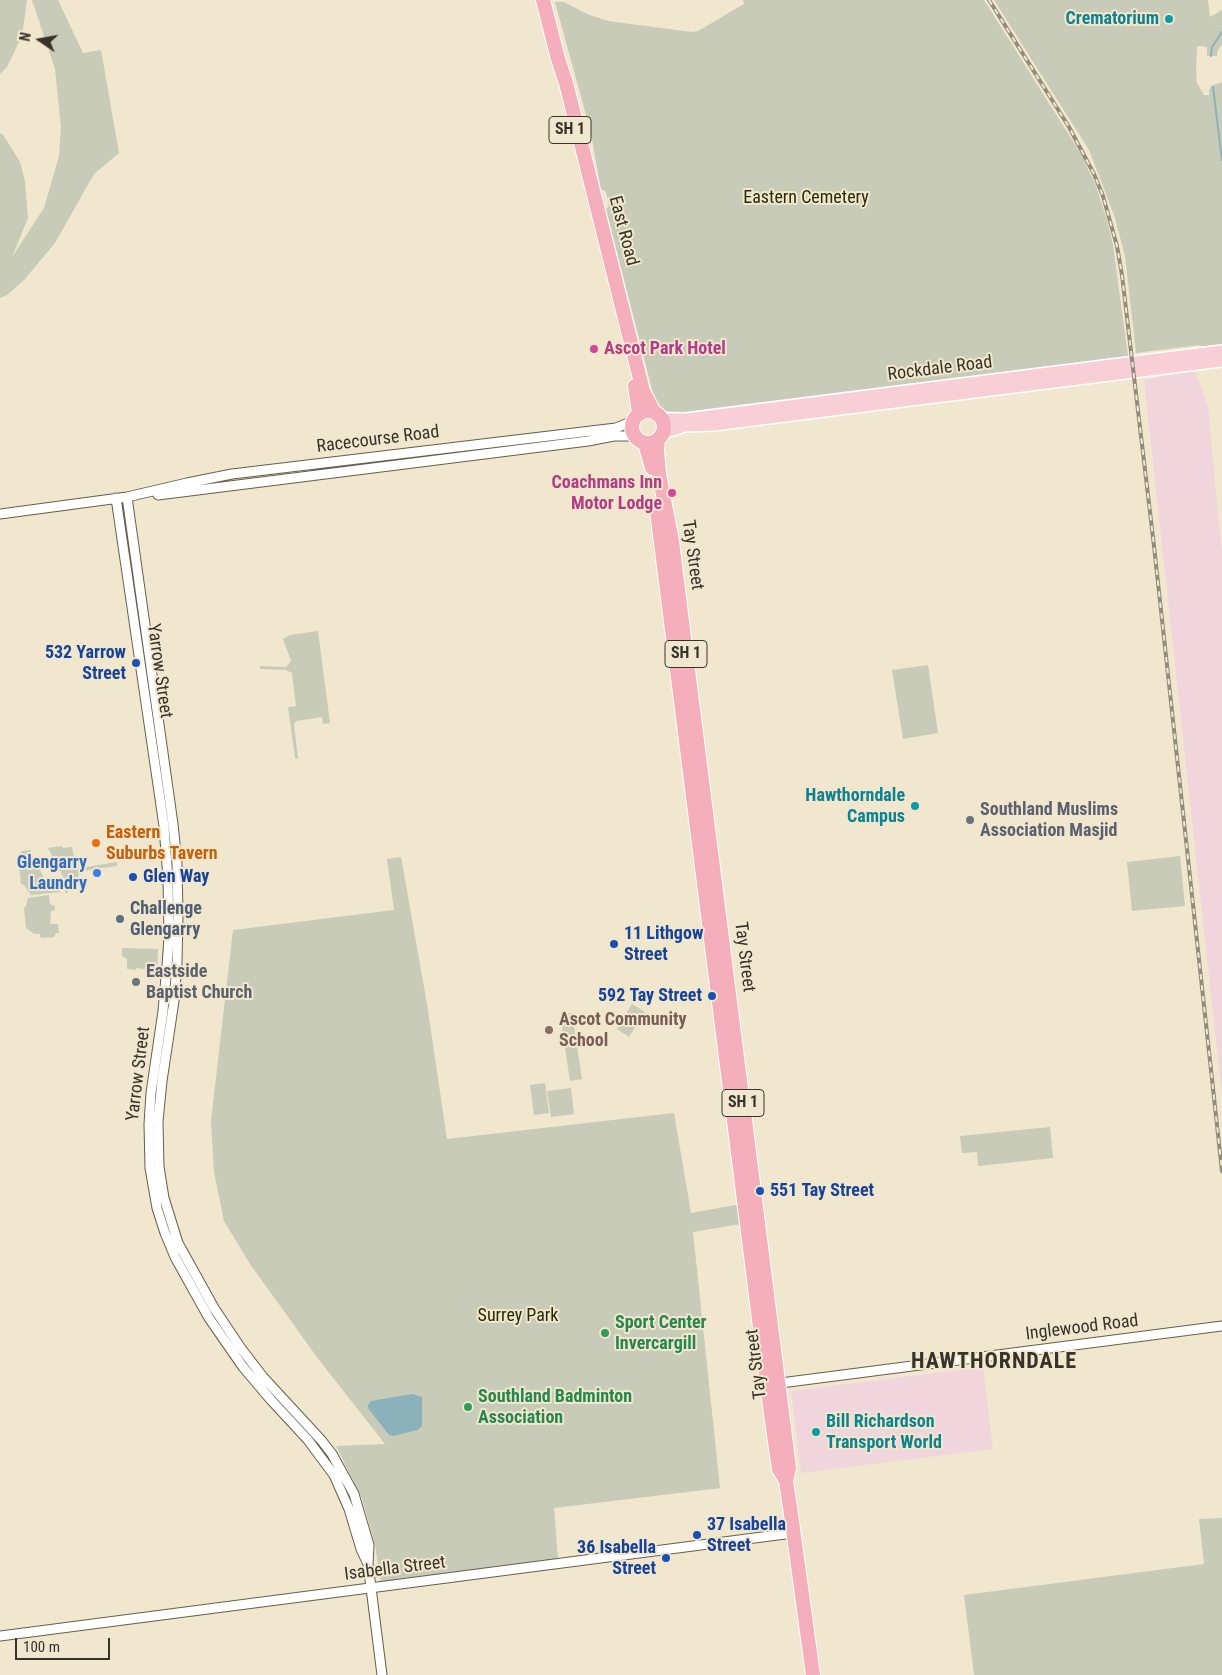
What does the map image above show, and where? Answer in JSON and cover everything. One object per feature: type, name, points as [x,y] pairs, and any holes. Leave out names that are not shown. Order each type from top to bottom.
[{"type":"highway","name":"East Road","points":[[543,0],[566,83],[653,430]]},
{"type":"highway","name":"East Road","points":[[558,59],[573,148],[635,388],[636,417]]},
{"type":"highway","points":[[636,417],[646,411],[653,430]]},
{"type":"highway","name":"SH 1","points":[[636,417],[632,428],[653,430]]},
{"type":"highway","name":"Tay Street","points":[[653,430],[650,458],[747,1180],[772,1384],[789,1468],[786,1480],[813,1675]]},
{"type":"main road","name":"Rockdale Road","points":[[903,396],[1222,350]]},
{"type":"main road","name":"Rockdale Road","points":[[653,430],[687,419],[1222,361]]},
{"type":"street","name":"Racecourse Road","points":[[127,497],[187,482],[232,474],[616,428],[636,417]]},
{"type":"street","name":"Racecourse Road","points":[[0,514],[116,498],[187,492],[588,441],[653,430]]},
{"type":"street","points":[[283,468],[284,480]]},
{"type":"street","name":"Yarrow Street","points":[[127,497],[177,864],[177,962],[174,1002],[158,1121],[159,1167],[164,1198],[178,1243],[214,1308],[250,1361],[322,1441],[344,1474],[354,1494],[369,1545],[368,1564],[382,1675]]},
{"type":"street","name":"Yarrow Street","points":[[116,498],[164,826],[168,870],[168,966],[151,1093],[149,1124],[150,1168],[157,1208],[175,1257],[216,1329],[248,1373],[308,1440],[334,1475],[347,1503],[361,1549],[368,1564]]},
{"type":"street","name":"Inglewood Road","points":[[772,1384],[1222,1326]]},
{"type":"street","name":"Isabella Street","points":[[0,1636],[793,1533]]},
{"type":"shaded area","points":[[1190,371],[1196,373],[1208,407],[1222,556],[1222,1096],[1144,380]]},
{"type":"shaded area","points":[[983,1367],[993,1449],[801,1473],[791,1391]]},
{"type":"green space","points":[[0,0],[27,0],[22,36],[7,67],[0,74]]},
{"type":"green space","points":[[32,0],[58,0],[83,53],[101,50],[119,153],[94,174],[55,243],[24,280],[7,295],[0,298],[0,133],[4,136],[20,162],[25,181],[28,218],[12,257],[44,208],[59,156],[61,127],[55,69]]},
{"type":"green space","name":"Eastern Cemetery","points":[[743,0],[984,0],[1081,154],[1096,186],[1113,245],[1128,356],[683,412],[665,411],[658,405],[654,397],[606,209],[609,202],[604,190],[601,190],[591,133],[555,2],[564,2],[587,14],[608,21],[692,32],[698,31],[744,4]]},
{"type":"green space","points":[[994,0],[1208,0],[1210,17],[1222,10],[1222,44],[1217,52],[1217,56],[1207,56],[1207,47],[1197,47],[1196,70],[1197,83],[1204,95],[1209,95],[1211,86],[1222,82],[1222,344],[1136,353],[1125,256],[1114,215],[1089,150]]},
{"type":"green space","points":[[318,631],[330,723],[323,724],[322,717],[296,721],[294,724],[298,759],[295,758],[288,707],[296,706],[292,673],[286,670],[260,669],[260,666],[286,667],[291,661],[283,639],[290,635]]},
{"type":"green space","points":[[928,665],[938,733],[903,739],[892,670]]},
{"type":"green space","points":[[62,846],[63,848],[72,847],[75,866],[79,868],[117,862],[117,866],[80,871],[74,887],[65,894],[65,880],[48,848]]},
{"type":"green space","points":[[30,850],[50,890],[59,890],[60,892],[31,895],[24,885],[21,884],[18,856],[22,851]]},
{"type":"green space","points":[[1180,856],[1185,906],[1132,911],[1127,862]]},
{"type":"green space","name":"Surrey Park","points":[[401,857],[427,1004],[447,1139],[674,1113],[691,1213],[741,1204],[741,1224],[693,1232],[721,1488],[554,1508],[558,1559],[381,1584],[375,1545],[362,1498],[336,1446],[385,1444],[319,1360],[250,1264],[224,1221],[214,1172],[211,1121],[233,930],[394,910],[387,859]]},
{"type":"green space","points":[[49,895],[50,904],[55,906],[55,910],[51,911],[50,924],[58,924],[59,933],[56,933],[54,937],[42,938],[40,934],[34,934],[26,928],[24,908],[28,898]]},
{"type":"green space","points":[[122,948],[158,949],[157,972],[136,968],[136,970],[127,969],[127,959],[122,956]]},
{"type":"green space","points":[[632,1004],[645,1012],[629,1037],[617,1029]]},
{"type":"green space","points":[[572,1013],[582,1079],[570,1081],[560,1015]]},
{"type":"green space","points":[[545,1083],[549,1113],[534,1115],[530,1085]]},
{"type":"green space","points":[[571,1088],[574,1114],[551,1117],[547,1091]]},
{"type":"green space","points":[[1050,1127],[1053,1158],[978,1166],[977,1152],[962,1153],[960,1136]]},
{"type":"green space","points":[[1222,1518],[1222,1675],[974,1675],[964,1595],[1204,1564],[1199,1519]]},
{"type":"water","points":[[412,1394],[422,1397],[422,1426],[418,1430],[393,1436],[389,1435],[368,1408],[368,1405],[371,1401]]},
{"type":"waterway","points":[[1211,56],[1212,47],[1222,32]]},
{"type":"waterway","points":[[1213,87],[1222,160]]},
{"type":"railway","points":[[989,0],[1069,127],[1094,174],[1103,196],[1117,246],[1154,546],[1222,1171]]},
{"type":"place","name":"Crematorium","points":[[1169,19]]},
{"type":"place","name":"Ascot Park Hotel","points":[[594,349]]},
{"type":"place","name":"Coachmans Inn Motor Lodge","points":[[672,493]]},
{"type":"place","name":"532 Yarrow Street","points":[[136,663]]},
{"type":"place","name":"Hawthorndale Campus","points":[[915,806]]},
{"type":"place","name":"Southland Muslims Association Masjid","points":[[970,820]]},
{"type":"place","name":"Eastern Suburbs Tavern","points":[[96,843]]},
{"type":"place","name":"Glengarry Laundry","points":[[97,873]]},
{"type":"place","name":"Glen Way","points":[[133,877]]},
{"type":"place","name":"Challenge Glengarry","points":[[120,919]]},
{"type":"place","name":"11 Lithgow Street","points":[[614,944]]},
{"type":"place","name":"Eastside Baptist Church","points":[[136,982]]},
{"type":"place","name":"592 Tay Street","points":[[712,996]]},
{"type":"place","name":"Ascot Community School","points":[[549,1030]]},
{"type":"place","name":"551 Tay Street","points":[[760,1191]]},
{"type":"place","name":"Sport Center Invercargill","points":[[605,1333]]},
{"type":"place","name":"Southland Badminton Association","points":[[468,1407]]},
{"type":"place","name":"Bill Richardson Transport World","points":[[816,1432]]},
{"type":"place","name":"37 Isabella Street","points":[[697,1535]]},
{"type":"place","name":"36 Isabella Street","points":[[666,1558]]},
{"type":"district","name":"HAWTHORNDALE","points":[[994,1362]]}]
